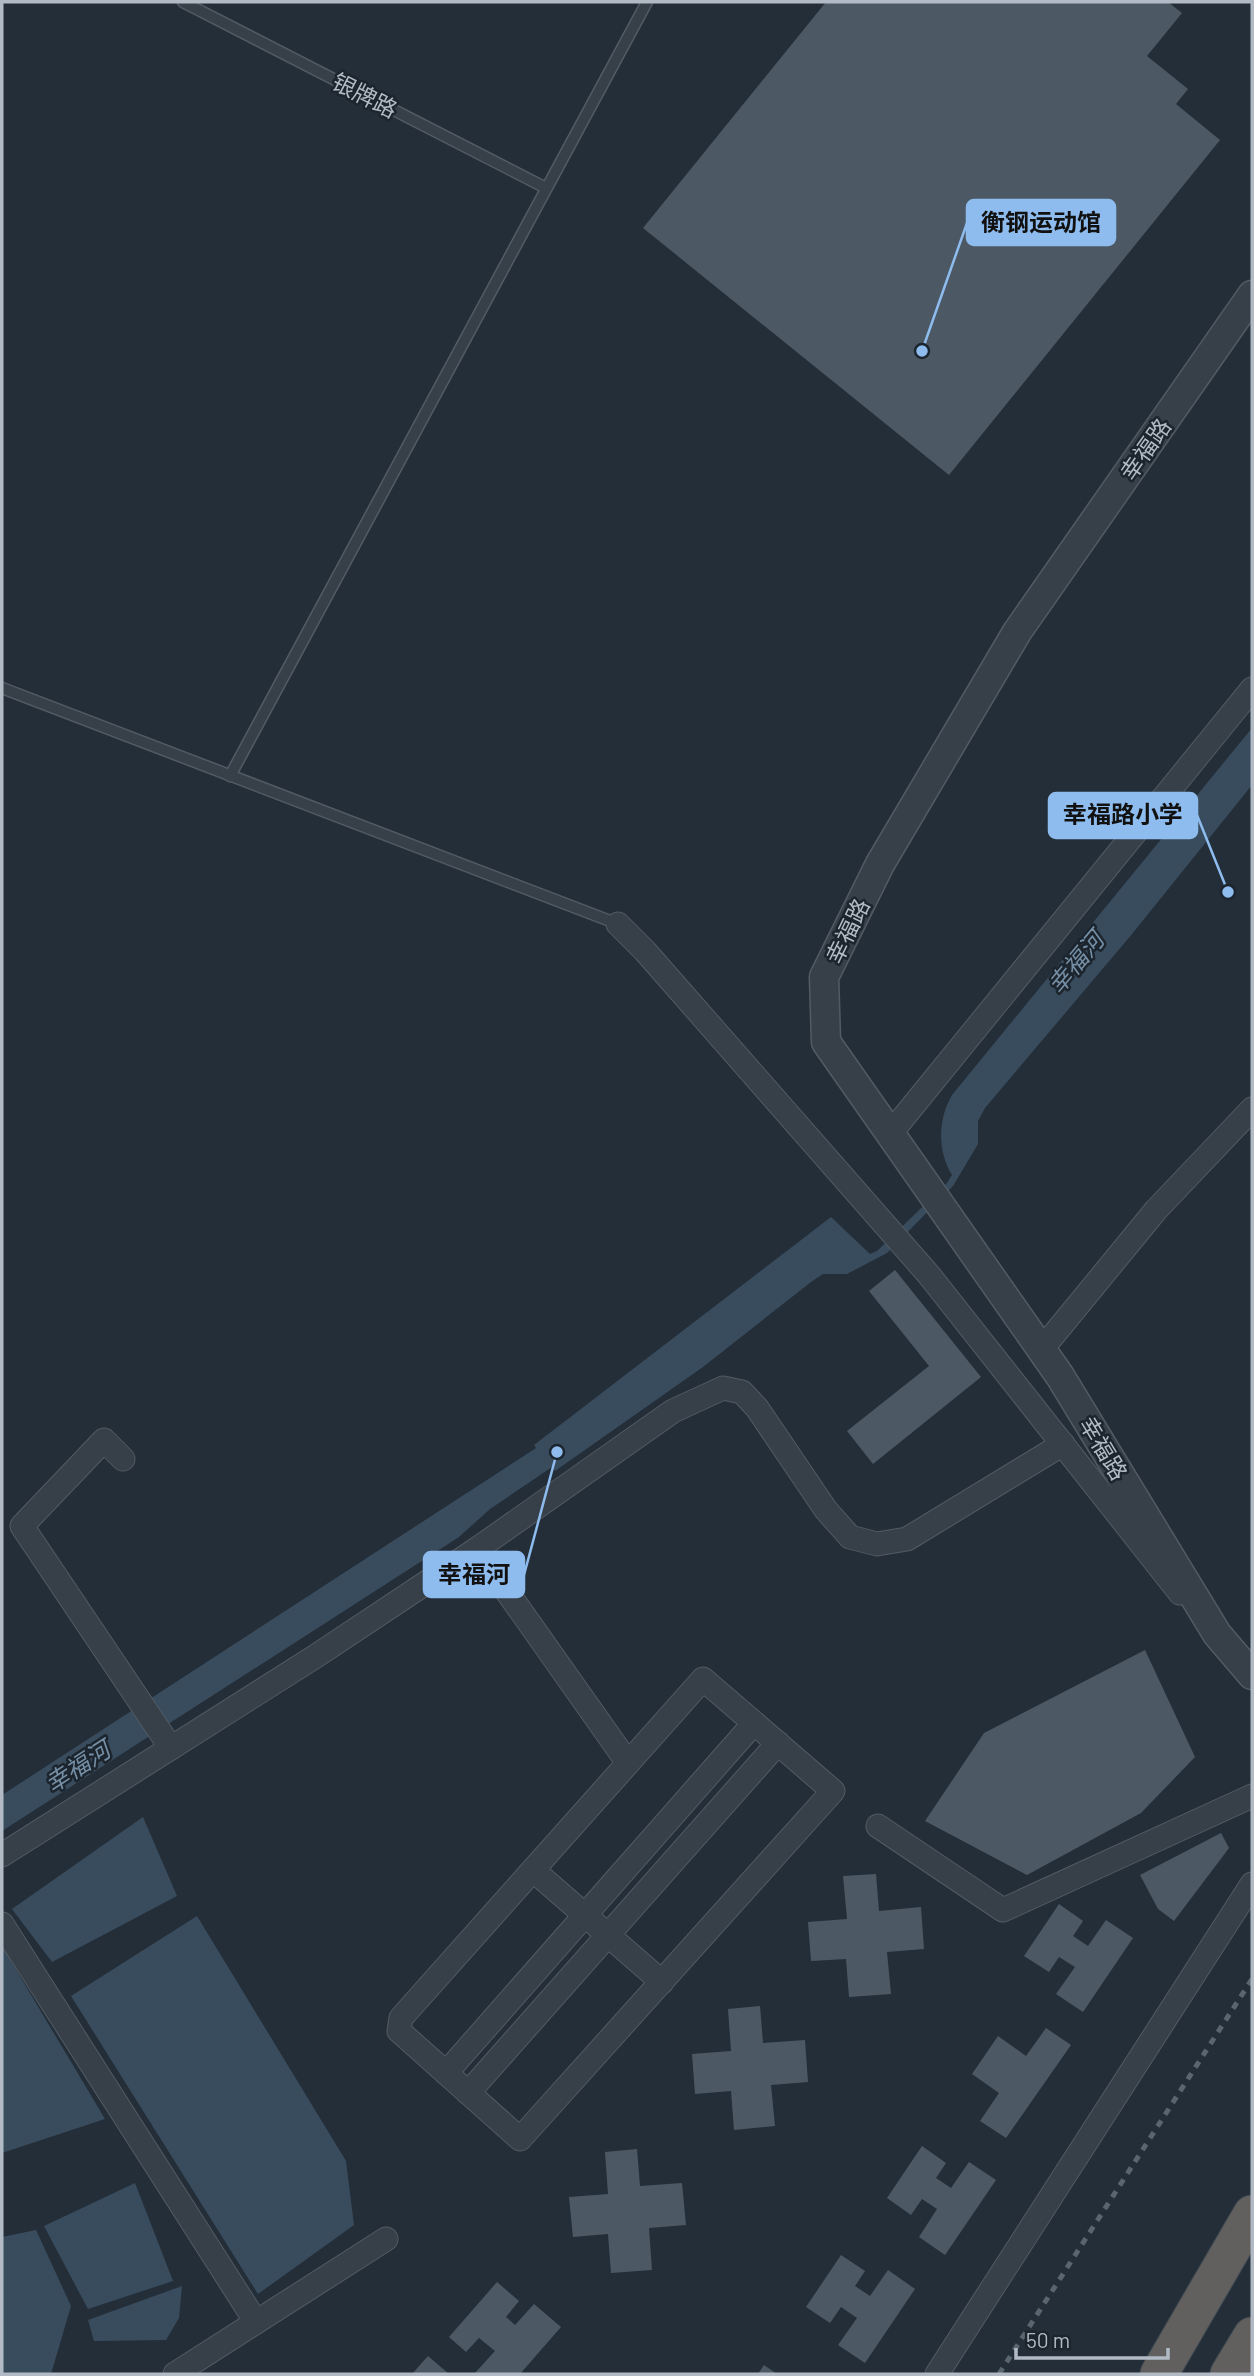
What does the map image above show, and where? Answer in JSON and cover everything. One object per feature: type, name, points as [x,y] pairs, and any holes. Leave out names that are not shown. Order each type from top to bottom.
[{"type":"highway","points":[[1159,2374],[1252,2214]]},
{"type":"highway","points":[[1230,2374],[1252,2336]]},
{"type":"street","name":"幸福路","points":[[1252,295],[1017,632],[880,864],[824,977],[826,1042],[1042,1349],[1217,1634],[1252,1675]]},
{"type":"street","points":[[890,1134],[1252,690]]},
{"type":"street","points":[[618,924],[645,951],[929,1275],[1173,1584],[1217,1634]]},
{"type":"street","points":[[1042,1349],[1156,1210],[1252,1109]]},
{"type":"street","points":[[2,1855],[316,1656],[477,1549],[673,1411],[723,1388],[742,1392],[757,1408],[826,1510],[850,1537],[877,1544],[907,1539],[1063,1444]]},
{"type":"street","points":[[123,1459],[104,1440],[22,1526],[171,1748]]},
{"type":"street","points":[[477,1549],[628,1763]]},
{"type":"street","points":[[703,1679],[754,1723],[834,1791],[520,2139],[399,2031],[401,2018],[703,1679]]},
{"type":"street","points":[[446,2073],[754,1723]]},
{"type":"street","points":[[468,2093],[778,1743]]},
{"type":"street","points":[[878,1826],[1003,1910],[1252,1796]]},
{"type":"street","points":[[533,1870],[662,1982]]},
{"type":"street","points":[[937,2374],[1252,1884]]},
{"type":"street","points":[[2,1924],[256,2322]]},
{"type":"street","points":[[175,2374],[386,2239]]},
{"type":"lane","name":"银牌路","points":[[183,2],[547,188]]},
{"type":"lane","points":[[230,776],[647,2]]},
{"type":"lane","points":[[2,688],[618,924]]},
{"type":"water","points":[[1252,728],[1252,785],[1132,934],[985,1108],[978,1121],[978,1144],[953,1186],[887,1253],[847,1274],[823,1274],[703,1367],[555,1471],[552,1467],[490,1509],[459,1537],[2,1831],[2,1795],[536,1448],[534,1445],[831,1217],[870,1254],[877,1251],[952,1175],[944,1156],[941,1135],[944,1114],[952,1095]]},
{"type":"water","points":[[143,1817],[177,1896],[52,1962],[12,1909]]},
{"type":"water","points":[[197,1916],[346,2161],[354,2225],[258,2294],[71,1996]]},
{"type":"water","points":[[2,1946],[105,2119],[2,2153]]},
{"type":"water","points":[[135,2183],[173,2281],[88,2309],[44,2226]]},
{"type":"water","points":[[36,2230],[71,2306],[51,2374],[2,2374],[2,2237]]},
{"type":"water","points":[[182,2286],[179,2318],[166,2340],[94,2341],[88,2320]]},
{"type":"building","points":[[826,2],[1168,2],[1182,13],[1147,56],[1188,89],[1176,104],[1220,140],[949,475],[643,228]]},
{"type":"building","points":[[895,1270],[981,1377],[873,1464],[847,1431],[929,1366],[869,1291]]},
{"type":"building","points":[[1145,1650],[1195,1757],[1141,1813],[1027,1875],[925,1821],[984,1733]]},
{"type":"building","points":[[1221,1833],[1229,1848],[1174,1921],[1158,1909],[1140,1875]]},
{"type":"building","points":[[876,1874],[879,1911],[921,1907],[924,1949],[887,1952],[891,1994],[849,1997],[846,1959],[811,1961],[808,1922],[847,1919],[843,1876]]},
{"type":"building","points":[[1059,1904],[1083,1921],[1073,1936],[1088,1946],[1106,1920],[1133,1938],[1083,2012],[1056,1994],[1075,1967],[1059,1957],[1049,1972],[1024,1956]]},
{"type":"building","points":[[760,2006],[763,2043],[805,2040],[808,2082],[771,2085],[775,2126],[734,2130],[731,2091],[695,2094],[692,2054],[731,2051],[728,2009]]},
{"type":"building","points":[[1046,2028],[1071,2045],[1006,2138],[980,2121],[999,2093],[972,2074],[998,2036],[1026,2056]]},
{"type":"building","points":[[922,2146],[946,2163],[936,2178],[951,2188],[969,2162],[996,2180],[945,2255],[919,2237],[937,2209],[922,2199],[911,2215],[887,2198]]},
{"type":"building","points":[[637,2149],[640,2186],[682,2183],[686,2225],[649,2228],[652,2270],[611,2273],[608,2234],[573,2237],[569,2197],[608,2194],[605,2152]]},
{"type":"building","points":[[841,2255],[865,2271],[855,2286],[870,2296],[888,2270],[915,2289],[865,2363],[838,2345],[857,2318],[841,2307],[830,2323],[806,2307]]},
{"type":"building","points":[[497,2282],[519,2301],[506,2317],[515,2325],[534,2304],[561,2327],[520,2374],[474,2374],[495,2351],[479,2338],[466,2352],[449,2337]]},
{"type":"building","points":[[428,2356],[449,2374],[412,2374]]},
{"type":"building","points":[[764,2365],[777,2374],[758,2374]]},
{"type":"railway","points":[[999,2374],[1252,1979]]},
{"type":"place","name":"衡钢运动馆","points":[[922,351]]},
{"type":"place","name":"幸福路小学","points":[[1228,892]]},
{"type":"place","name":"幸福河","points":[[557,1452]]}]
